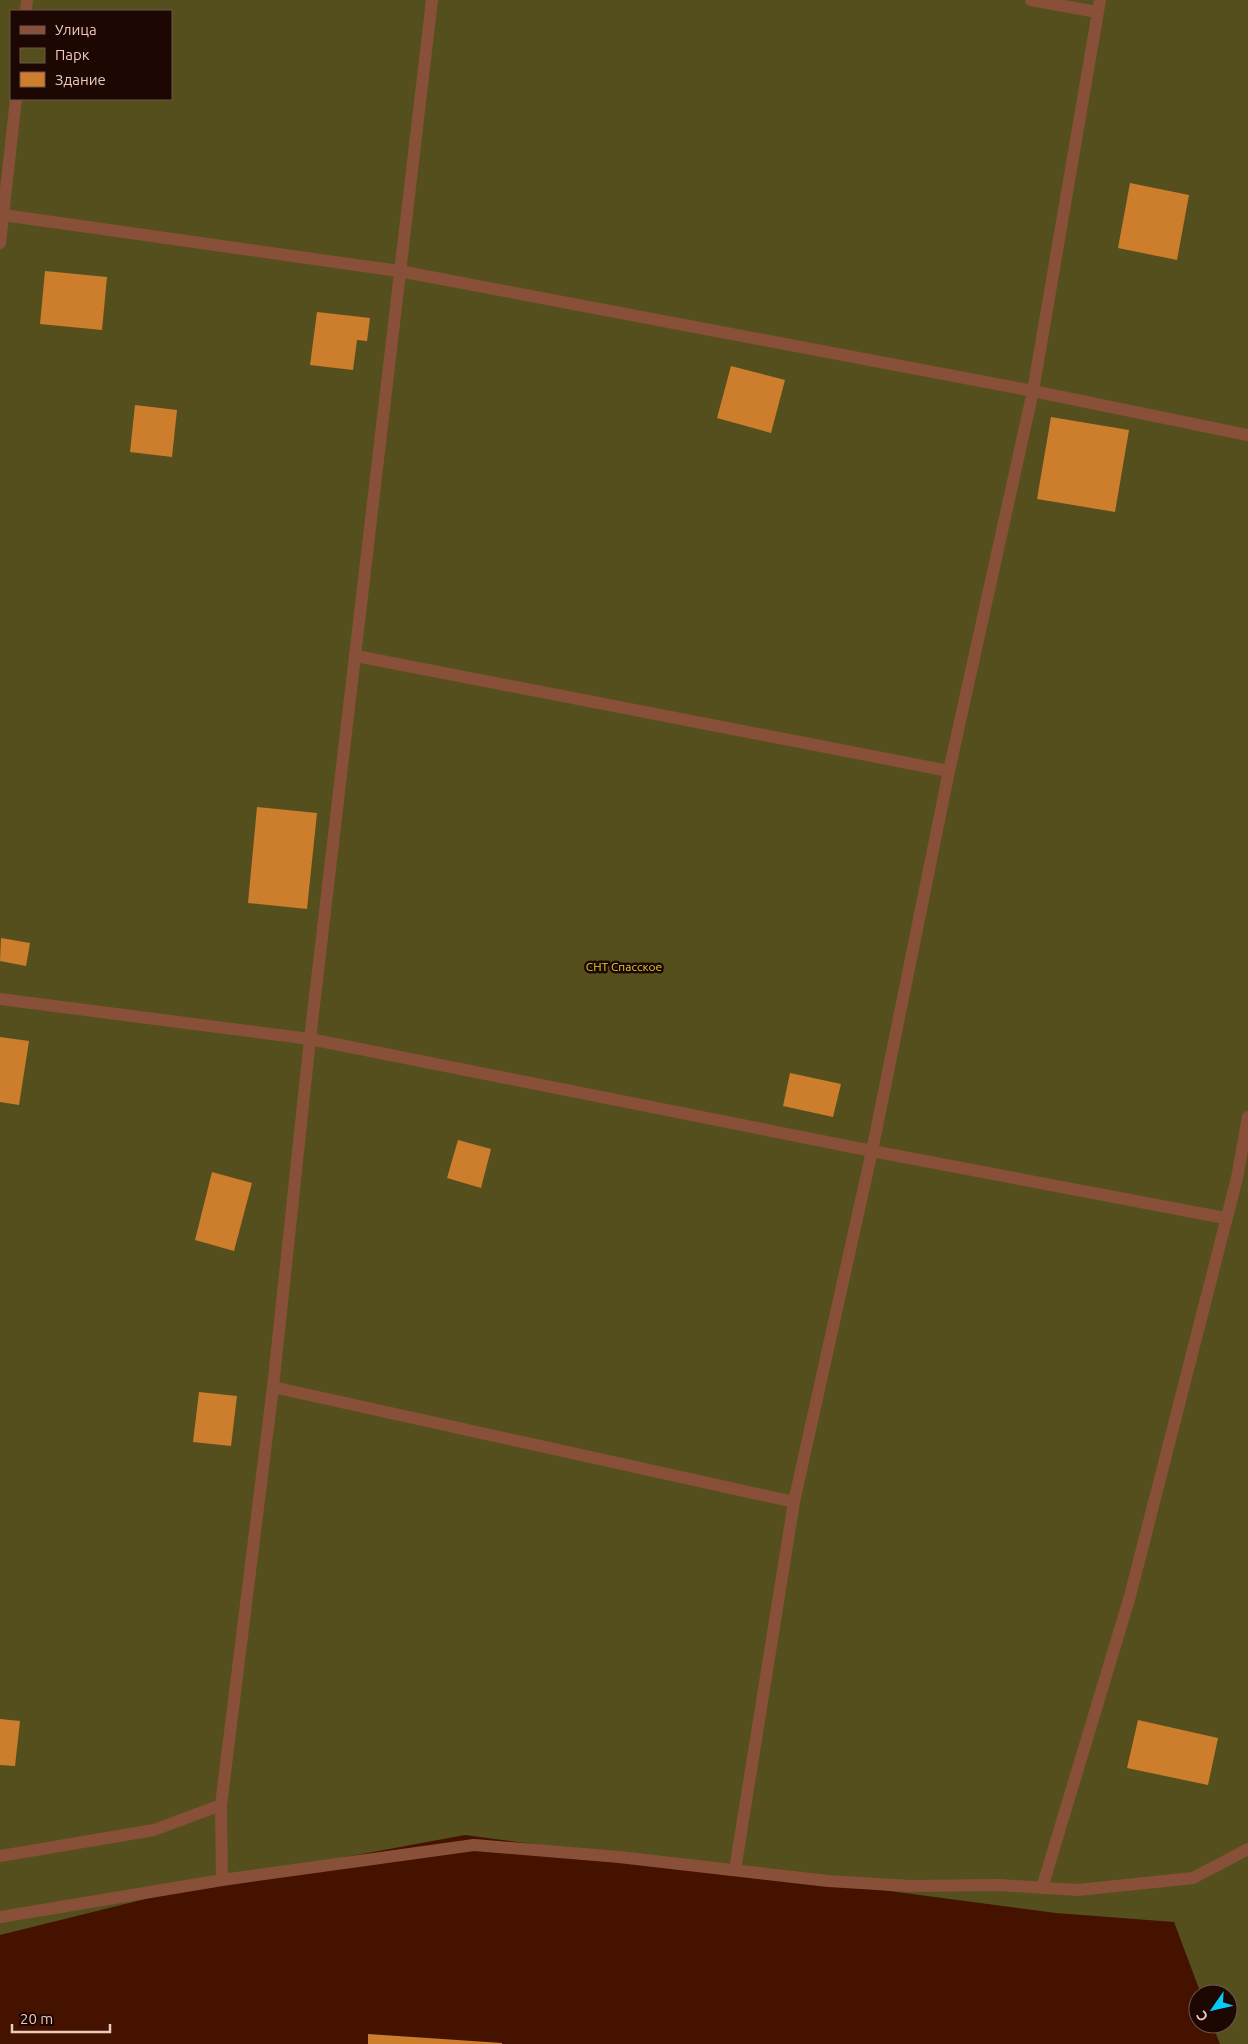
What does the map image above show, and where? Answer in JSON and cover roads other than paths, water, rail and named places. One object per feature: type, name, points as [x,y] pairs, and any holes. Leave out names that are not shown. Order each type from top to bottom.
[{"type":"street","points":[[222,1880],[221,1805],[273,1387],[310,1039],[432,0]]},
{"type":"street","points":[[735,1870],[794,1502],[872,1152],[949,771],[1033,392],[1098,6],[1031,0]]},
{"type":"street","points":[[0,243],[16,100]]},
{"type":"street","points":[[3,215],[399,271],[1248,435]]},
{"type":"street","points":[[356,656],[949,771]]},
{"type":"street","points":[[0,999],[310,1039],[872,1152],[1226,1218]]},
{"type":"street","points":[[1042,1888],[1130,1596],[1237,1178],[1248,1117]]},
{"type":"street","points":[[273,1387],[794,1502]]},
{"type":"street","points":[[0,1856],[154,1830],[221,1805]]},
{"type":"street","points":[[0,1918],[222,1880],[474,1845],[619,1856],[828,1881],[1078,1890],[1193,1878],[1248,1849]]},
{"type":"park label","name":"СНТ Спасское","points":[[624,967]]}]
